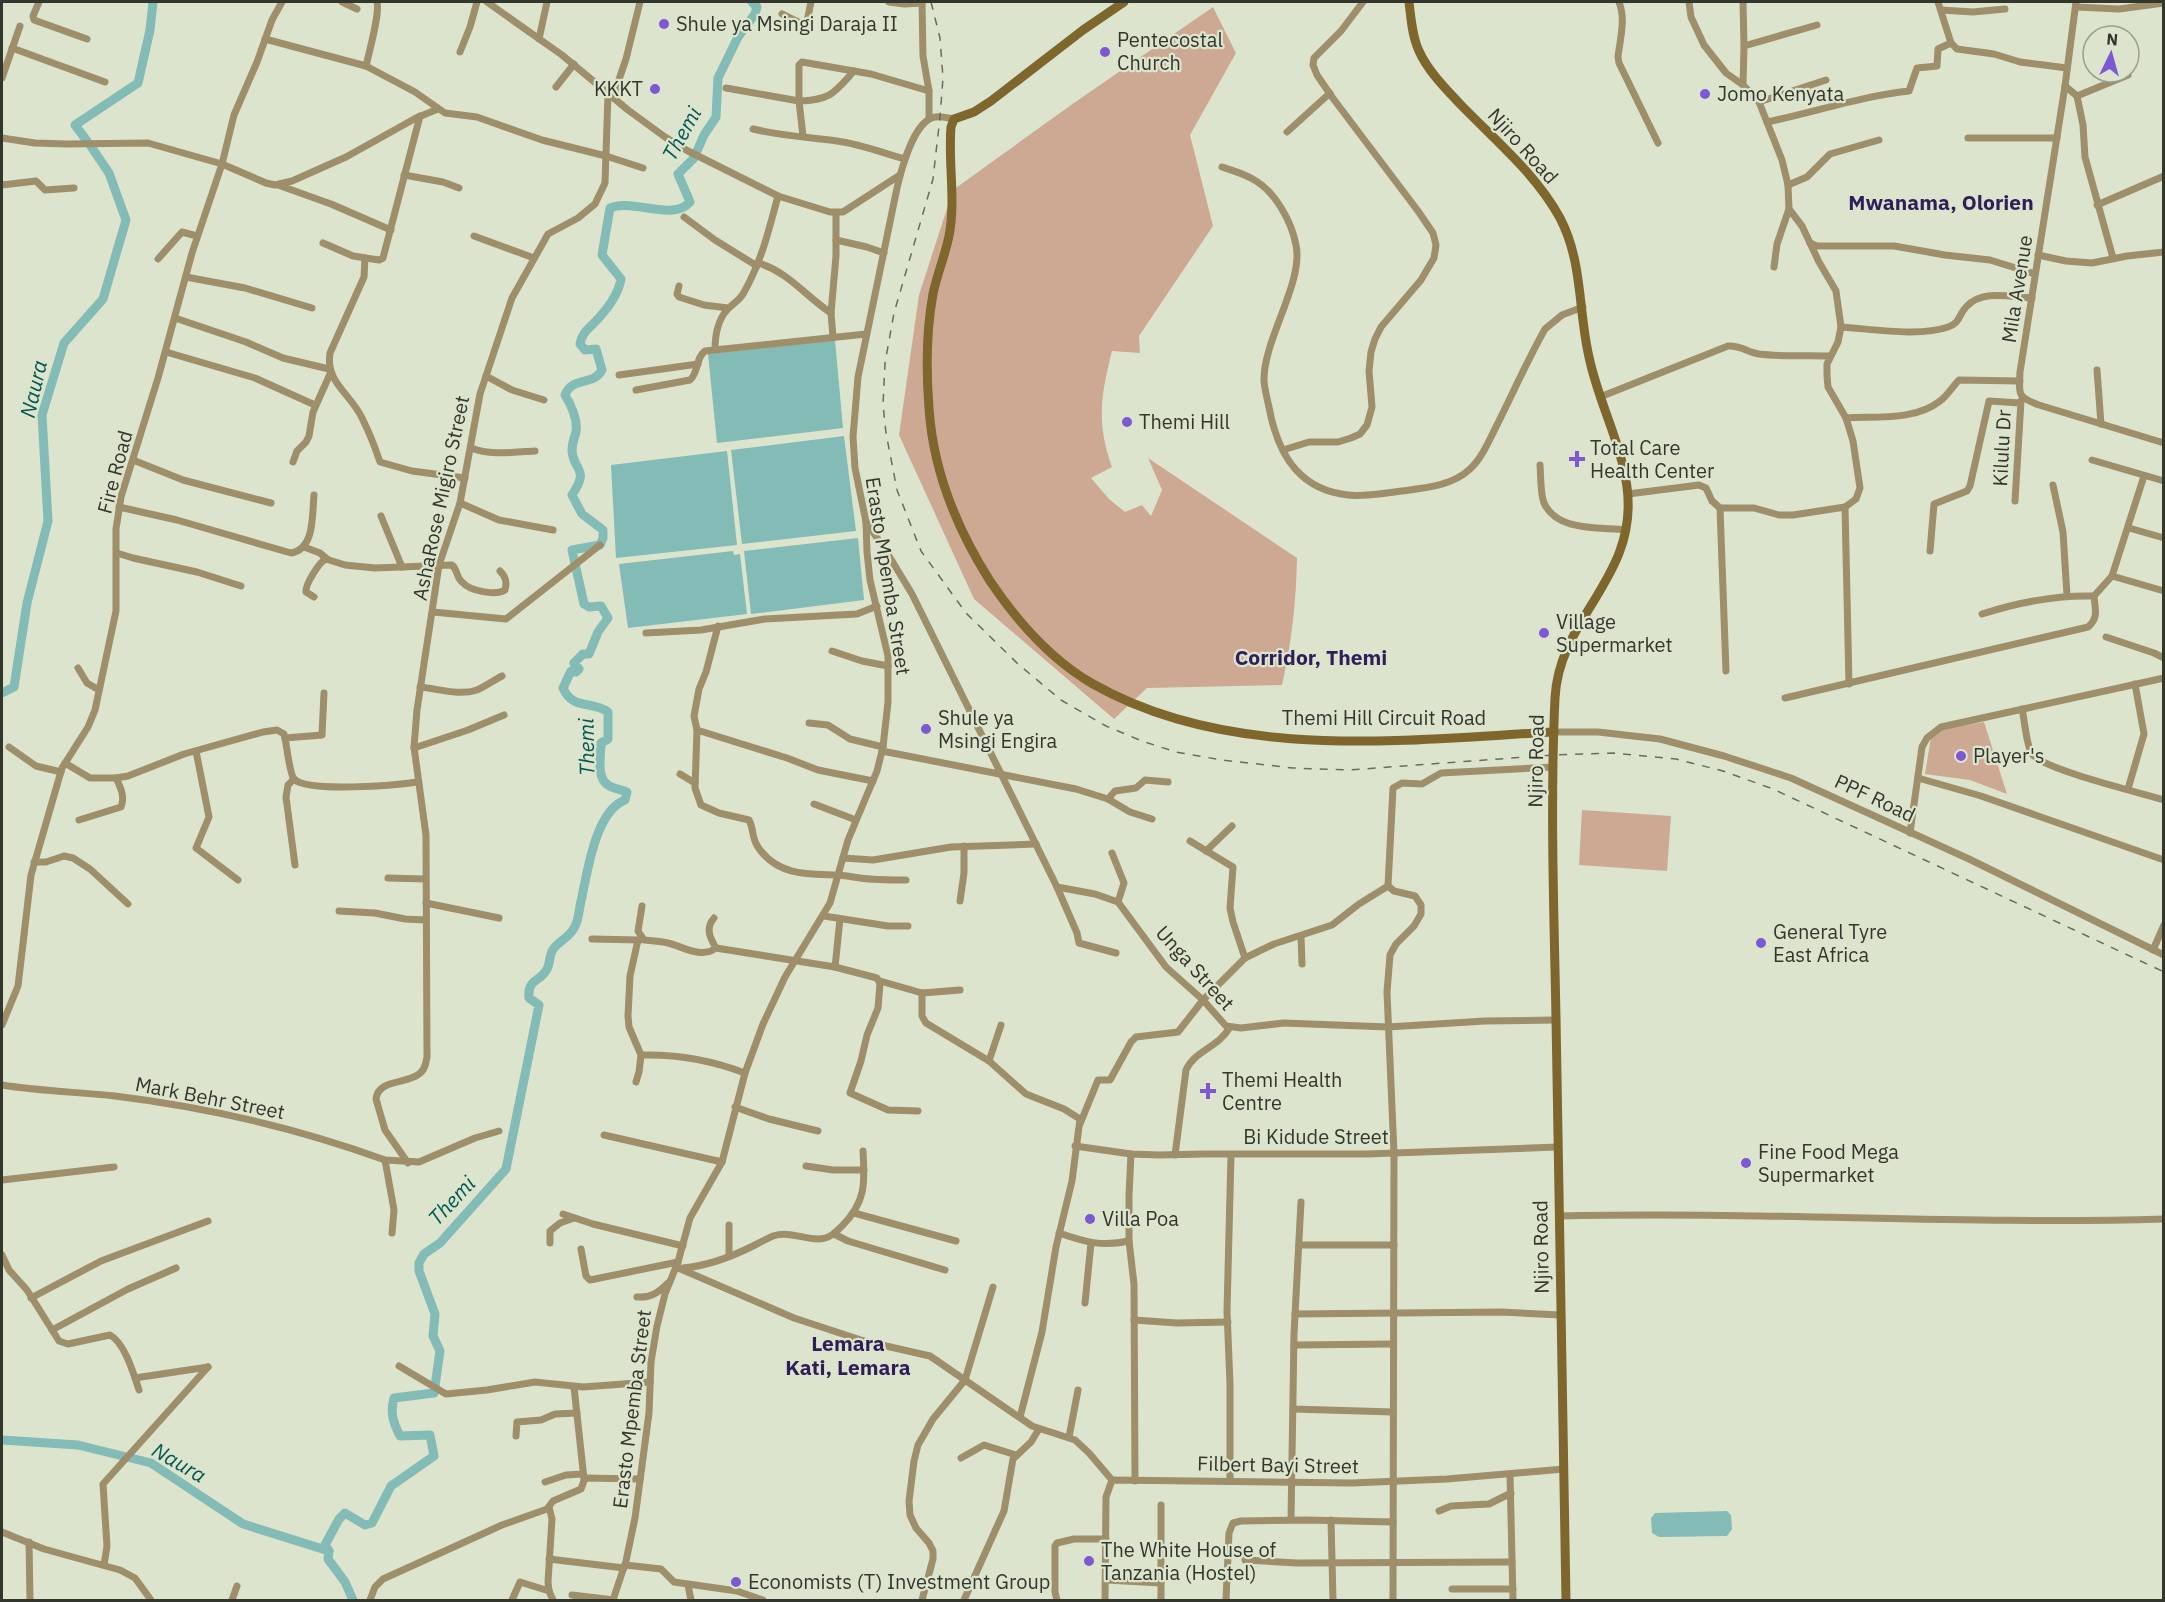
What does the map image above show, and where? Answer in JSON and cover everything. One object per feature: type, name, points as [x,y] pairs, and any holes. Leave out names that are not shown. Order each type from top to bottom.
[{"type":"street","points":[[39,2],[32,17],[34,20],[87,39]]},
{"type":"street","name":"Fire Road","points":[[2,1025],[18,986],[34,862],[64,763],[92,720],[99,690],[115,619],[119,507],[166,352],[197,236],[222,164],[234,115],[272,20],[282,2]]},
{"type":"street","points":[[342,2],[357,9]]},
{"type":"street","points":[[366,66],[378,14],[377,2]]},
{"type":"street","points":[[460,52],[477,2]]},
{"type":"street","points":[[487,2],[574,64],[650,126],[688,151],[778,196],[814,208],[837,213],[843,212],[900,175]]},
{"type":"street","points":[[539,39],[548,2]]},
{"type":"street","name":"AshaRose Migiro Street","points":[[408,1163],[385,1130],[376,1105],[376,1095],[381,1088],[419,1075],[424,1068],[428,1036],[425,920],[426,835],[414,748],[420,687],[439,565],[460,503],[478,405],[512,298],[548,234],[578,218],[598,200],[605,183],[611,96],[626,59],[640,2]]},
{"type":"street","points":[[782,14],[806,26],[812,2]]},
{"type":"street","points":[[889,2],[904,4],[922,2],[923,56],[929,91],[929,118],[954,119],[974,112],[991,101],[1083,30],[1124,2]]},
{"type":"street","points":[[1282,450],[1309,442],[1329,443],[1360,434],[1367,425],[1372,407],[1369,371],[1375,339],[1388,318],[1421,280],[1434,258],[1436,245],[1433,233],[1317,75],[1313,65],[1314,58],[1354,16],[1363,2]]},
{"type":"street","name":"Njiro Road","points":[[1409,2],[1415,42],[1427,64],[1444,87],[1542,189],[1561,220],[1577,266],[1589,360],[1617,445],[1628,494],[1626,530],[1620,555],[1568,645],[1559,668],[1556,684],[1553,767],[1557,1147],[1566,1600]]},
{"type":"street","points":[[1619,2],[1623,19],[1619,63],[1658,142]]},
{"type":"street","points":[[1689,2],[1692,17],[1704,45],[1726,73],[1743,85],[1759,102],[1782,160],[1788,184],[1789,208],[1777,244],[1774,267]]},
{"type":"street","points":[[1743,2],[1743,85]]},
{"type":"street","points":[[1938,2],[1951,44],[1962,51],[1989,53],[2019,62],[2067,68]]},
{"type":"street","points":[[2076,4],[2119,9],[2159,3]]},
{"type":"street","name":"Mila Avenue","points":[[2021,401],[2020,381],[2076,4]]},
{"type":"street","points":[[1941,10],[1972,12],[2005,9]]},
{"type":"street","points":[[2,78],[20,26]]},
{"type":"street","points":[[1744,46],[1816,26]]},
{"type":"street","points":[[265,39],[366,66],[386,75],[445,112],[477,117],[542,140],[643,168]]},
{"type":"street","points":[[1767,122],[1845,105],[1883,93],[1910,91],[1917,68],[1937,66],[1938,49],[1951,44]]},
{"type":"street","points":[[12,48],[105,82]]},
{"type":"street","points":[[803,136],[799,101],[799,65],[802,62],[854,71],[929,91]]},
{"type":"street","points":[[556,87],[574,64]]},
{"type":"street","points":[[726,88],[799,101],[817,99],[834,94],[854,71]]},
{"type":"street","points":[[1759,102],[1826,81]]},
{"type":"street","points":[[2077,96],[2106,84]]},
{"type":"street","points":[[2065,86],[2077,96],[2083,125],[2085,157],[2113,258]]},
{"type":"street","points":[[1287,132],[1330,93]]},
{"type":"street","points":[[278,185],[346,157],[420,116],[438,109]]},
{"type":"street","points":[[323,243],[353,256],[383,258],[420,116]]},
{"type":"street","name":"Erasto Mpemba Street","points":[[613,1600],[625,1567],[640,1479],[657,1326],[669,1281],[678,1266],[693,1212],[722,1162],[745,1073],[772,1003],[830,903],[843,858],[873,781],[882,749],[887,712],[888,666],[868,562],[866,522],[855,468],[853,446],[858,377],[900,175],[921,126],[929,118]]},
{"type":"street","name":"Themi Hill Circuit Road","points":[[954,119],[950,141],[952,198],[949,237],[934,291],[927,341],[929,411],[941,476],[958,525],[977,561],[1013,615],[1045,648],[1092,684],[1137,706],[1193,724],[1254,735],[1351,740],[1554,732]]},
{"type":"street","points":[[753,129],[776,135],[803,136],[847,143],[905,159]]},
{"type":"street","points":[[2,138],[35,143],[148,143],[222,164],[266,183],[332,204],[391,230]]},
{"type":"street","points":[[1968,138],[2057,138]]},
{"type":"street","points":[[1788,184],[1807,177],[1830,154],[1879,140]]},
{"type":"street","points":[[1222,167],[1258,182],[1272,194],[1292,230],[1297,247],[1294,273],[1274,337],[1264,380],[1274,431],[1290,466],[1305,479],[1326,490],[1348,495],[1421,489],[1458,478],[1471,468],[1486,447],[1545,329],[1562,315],[1583,307]]},
{"type":"street","points":[[404,175],[443,182],[459,188]]},
{"type":"street","points":[[2097,205],[2163,176]]},
{"type":"street","points":[[2,185],[36,181],[45,190],[74,188]]},
{"type":"street","points":[[715,350],[718,327],[728,308],[742,297],[758,264],[778,196]]},
{"type":"street","points":[[1628,494],[1699,485],[1706,488],[1712,501],[1720,508],[1754,508],[1779,515],[1845,507],[1856,499],[1860,488],[1853,441],[1846,418],[1828,387],[1827,364],[1838,342],[1841,327],[1836,291],[1802,226],[1789,208]]},
{"type":"street","points":[[833,337],[831,313],[837,213]]},
{"type":"street","points":[[684,217],[715,240],[758,264],[774,267],[831,313]]},
{"type":"street","points":[[158,259],[182,232],[197,236]]},
{"type":"street","points":[[474,236],[534,258]]},
{"type":"street","points":[[836,240],[867,246],[884,253]]},
{"type":"street","points":[[1810,243],[1817,246],[1894,246],[1990,260],[2035,274]]},
{"type":"street","points":[[2038,255],[2084,263],[2163,252]]},
{"type":"street","points":[[293,462],[297,451],[309,436],[315,405],[330,372],[330,353],[334,340],[364,277],[365,258]]},
{"type":"street","points":[[186,277],[245,288],[312,308]]},
{"type":"street","points":[[679,285],[677,294],[679,297],[728,308]]},
{"type":"street","points":[[1841,327],[1924,331],[1947,328],[1958,322],[1965,308],[1978,298],[1989,295],[2032,298]]},
{"type":"street","points":[[175,318],[246,342],[283,358],[330,372],[362,417],[380,462],[412,471],[465,478]]},
{"type":"street","points":[[636,390],[690,380],[696,375],[702,353],[866,334]]},
{"type":"street","points":[[1600,397],[1728,346],[1736,345],[1753,353],[1830,356]]},
{"type":"street","points":[[166,352],[255,378],[315,405]]},
{"type":"street","points":[[620,375],[698,364]]},
{"type":"street","points":[[2097,370],[2101,424]]},
{"type":"street","points":[[486,376],[512,390],[544,400]]},
{"type":"street","points":[[1846,418],[1921,412],[1940,401],[1959,380],[2020,381]]},
{"type":"street","points":[[1930,551],[1934,504],[1967,491],[1970,486],[1989,401],[2021,401],[2163,443]]},
{"type":"street","name":"Kilulu Dr","points":[[2015,501],[2021,401]]},
{"type":"street","points":[[471,448],[495,454],[535,451]]},
{"type":"street","points":[[134,460],[183,480],[271,503]]},
{"type":"street","points":[[2092,460],[2163,481]]},
{"type":"street","points":[[1540,465],[1543,501],[1560,520],[1576,525],[1626,530]]},
{"type":"street","points":[[1785,698],[2088,627],[2096,614],[2094,596],[2112,576],[2144,476]]},
{"type":"street","points":[[2053,485],[2063,532],[2067,595]]},
{"type":"street","points":[[119,507],[177,520],[291,553],[299,552],[309,538],[314,495]]},
{"type":"street","points":[[460,503],[499,520],[553,530]]},
{"type":"street","points":[[1845,507],[1849,684]]},
{"type":"street","points":[[1720,508],[1726,671]]},
{"type":"street","points":[[381,516],[402,567]]},
{"type":"street","points":[[866,522],[912,594],[1057,886],[1079,943],[1116,954]]},
{"type":"street","points":[[2129,528],[2163,538]]},
{"type":"street","points":[[433,612],[506,619],[600,545]]},
{"type":"street","points":[[304,547],[320,553],[327,559],[358,566],[452,565],[463,584],[477,590],[491,592],[505,590],[506,580],[500,571]]},
{"type":"street","points":[[117,553],[142,561],[197,572],[241,586]]},
{"type":"street","points":[[314,597],[306,592],[306,586],[321,562],[327,559]]},
{"type":"street","points":[[2112,576],[2163,591]]},
{"type":"street","points":[[1982,614],[2035,600],[2067,595],[2094,596]]},
{"type":"street","points":[[646,633],[701,630],[784,618],[857,614],[877,606]]},
{"type":"street","points":[[718,626],[706,672],[699,688],[694,716],[697,730],[695,783],[696,794],[701,805],[719,813],[749,820],[753,840],[762,852],[777,865],[801,874],[906,880]]},
{"type":"street","points":[[2106,637],[2154,652],[2163,658]]},
{"type":"street","points":[[832,651],[862,661],[888,666]]},
{"type":"street","points":[[78,668],[87,683],[99,690]]},
{"type":"street","points":[[420,687],[470,692],[502,676]]},
{"type":"street","points":[[1910,832],[1922,747],[1934,731],[1941,727],[2163,678]]},
{"type":"street","points":[[2128,789],[2144,734],[2134,684]]},
{"type":"street","points":[[285,738],[322,735],[324,693]]},
{"type":"street","points":[[2022,709],[2031,752],[2039,761],[2061,770],[2163,800]]},
{"type":"street","points":[[414,748],[504,715]]},
{"type":"street","points":[[809,723],[828,725],[850,739],[882,749],[1076,789],[1108,799],[1130,812],[1152,819]]},
{"type":"street","points":[[697,730],[818,770],[873,781]]},
{"type":"street","points":[[64,763],[90,778],[116,778],[128,776],[196,751],[271,731],[282,732],[285,738],[294,779]]},
{"type":"street","name":"PPF Road","points":[[1554,732],[1617,733],[1680,744],[1791,778],[2004,876],[2163,955]]},
{"type":"street","points":[[9,747],[36,766],[61,772]]},
{"type":"street","points":[[196,751],[209,817],[195,848],[238,880]]},
{"type":"street","points":[[1388,886],[1393,786],[1407,783],[1422,784],[1442,773],[1553,767]]},
{"type":"street","points":[[680,774],[695,783]]},
{"type":"street","points":[[79,820],[121,807],[122,791],[116,778]]},
{"type":"street","points":[[1918,778],[1982,796],[2163,860]]},
{"type":"street","points":[[294,779],[308,784],[344,787],[372,787],[418,782]]},
{"type":"street","points":[[294,779],[288,785],[286,797],[295,865]]},
{"type":"street","points":[[1108,799],[1115,791],[1136,788],[1144,780],[1168,782]]},
{"type":"street","points":[[814,804],[856,820]]},
{"type":"street","points":[[1206,851],[1232,826]]},
{"type":"street","points":[[1190,841],[1233,867],[1230,908],[1245,958]]},
{"type":"street","points":[[843,858],[873,860],[964,846],[1036,844]]},
{"type":"street","points":[[960,901],[964,873],[964,846]]},
{"type":"street","points":[[1057,886],[1095,894],[1118,902],[1124,879],[1112,853]]},
{"type":"street","points":[[34,862],[46,862],[64,856],[73,858],[90,869],[128,904]]},
{"type":"street","points":[[388,878],[425,879]]},
{"type":"street","points":[[1020,1417],[1042,1332],[1059,1233],[1072,1181],[1075,1146],[1080,1125],[1097,1082],[1100,1079],[1110,1079],[1136,1037],[1178,1032],[1182,1029],[1203,1000],[1245,958],[1274,944],[1332,925],[1359,904],[1388,886]]},
{"type":"street","points":[[1388,886],[1394,891],[1415,896],[1422,910],[1419,919],[1396,944],[1389,958],[1388,1026],[1394,1153],[1393,1600]]},
{"type":"street","name":"Unga Street","points":[[1118,902],[1166,967],[1203,1000],[1222,1024],[1230,1027],[1241,1028],[1284,1023],[1388,1026],[1485,1020],[1556,1020]]},
{"type":"street","points":[[426,903],[499,918]]},
{"type":"street","points":[[636,1082],[641,1055],[629,1027],[628,1016],[630,976],[641,940],[638,931],[642,906]]},
{"type":"street","points":[[339,911],[425,920]]},
{"type":"street","points":[[824,916],[888,926],[908,926]]},
{"type":"street","points":[[714,918],[709,930],[717,948]]},
{"type":"street","points":[[835,968],[840,919]]},
{"type":"street","points":[[2154,950],[2163,925]]},
{"type":"street","points":[[1301,936],[1302,964]]},
{"type":"street","points":[[592,939],[667,943],[694,952],[711,952],[717,948],[872,976],[880,981],[922,993],[960,990]]},
{"type":"street","points":[[880,981],[878,1008],[867,1035],[850,1093],[888,1110],[918,1111]]},
{"type":"street","points":[[922,993],[923,1020],[989,1061],[1026,1094],[1078,1116],[1080,1125]]},
{"type":"street","points":[[989,1061],[1001,1025]]},
{"type":"street","points":[[1176,1155],[1186,1070],[1190,1061],[1219,1042],[1230,1027]]},
{"type":"street","points":[[641,1055],[667,1055],[696,1059],[745,1073]]},
{"type":"street","name":"Mark Behr Street","points":[[2,1088],[113,1096],[233,1117],[336,1143],[385,1161],[408,1163],[430,1159],[475,1138],[499,1131]]},
{"type":"street","points":[[735,1107],[769,1119],[818,1131]]},
{"type":"street","points":[[604,1135],[722,1162]]},
{"type":"street","name":"Bi Kidude Street","points":[[1075,1146],[1131,1154],[1176,1155],[1394,1153],[1557,1147]]},
{"type":"street","points":[[581,1249],[586,1276],[590,1280],[678,1266],[696,1267],[729,1256],[777,1235],[795,1234],[819,1239],[834,1234],[854,1213],[862,1196],[863,1151]]},
{"type":"street","points":[[1131,1154],[1129,1195],[1134,1284],[1135,1481]]},
{"type":"street","points":[[1230,1481],[1228,1322],[1231,1155]]},
{"type":"street","points":[[385,1161],[394,1210],[392,1233]]},
{"type":"street","points":[[806,1166],[833,1170],[864,1170]]},
{"type":"street","points":[[2,1179],[114,1167]]},
{"type":"street","points":[[1291,1520],[1294,1345],[1301,1202]]},
{"type":"street","points":[[854,1213],[956,1241]]},
{"type":"street","points":[[563,1214],[682,1246]]},
{"type":"street","points":[[1559,1216],[1761,1215],[2085,1221],[2163,1218]]},
{"type":"street","points":[[550,1243],[550,1231],[560,1223],[574,1218]]},
{"type":"street","points":[[31,1298],[101,1261],[208,1221]]},
{"type":"street","points":[[729,1224],[729,1256]]},
{"type":"street","points":[[1059,1233],[1091,1243],[1117,1244],[1130,1241]]},
{"type":"street","points":[[834,1234],[848,1241],[945,1270]]},
{"type":"street","points":[[1085,1303],[1091,1243]]},
{"type":"street","points":[[1299,1245],[1394,1245]]},
{"type":"street","points":[[2,1255],[14,1278],[22,1285],[59,1341],[68,1344],[110,1335],[122,1349],[139,1390]]},
{"type":"street","points":[[678,1266],[801,1320],[864,1341],[930,1356],[1040,1429],[1069,1437],[1081,1445],[1113,1480],[1106,1497],[1105,1600]]},
{"type":"street","points":[[52,1330],[128,1289],[176,1268]]},
{"type":"street","points":[[637,1297],[650,1297],[658,1293],[669,1281]]},
{"type":"street","points":[[922,1600],[933,1551],[916,1528],[910,1515],[909,1501],[914,1461],[918,1446],[933,1419],[965,1380],[993,1287]]},
{"type":"street","points":[[1295,1314],[1502,1312],[1560,1315]]},
{"type":"street","points":[[1134,1320],[1177,1323],[1228,1322]]},
{"type":"street","points":[[1294,1345],[1393,1344]]},
{"type":"street","points":[[399,1366],[446,1394],[535,1382],[574,1387],[650,1382]]},
{"type":"street","points":[[104,1565],[107,1546],[102,1484],[208,1367],[135,1378]]},
{"type":"street","points":[[370,1600],[375,1587],[383,1579],[549,1507],[553,1501],[581,1489],[583,1476],[574,1387]]},
{"type":"street","points":[[1069,1437],[1078,1390]]},
{"type":"street","points":[[1293,1409],[1393,1413]]},
{"type":"street","points":[[516,1436],[517,1422],[541,1420],[555,1414],[577,1413]]},
{"type":"street","points":[[964,1600],[1004,1511],[1011,1468],[1016,1455],[1031,1442],[1040,1429]]},
{"type":"street","points":[[961,1458],[984,1445],[1016,1455]]},
{"type":"street","name":"Filbert Bayi Street","points":[[1113,1480],[1394,1482],[1510,1475],[1564,1469]]},
{"type":"street","points":[[545,1482],[566,1475],[640,1479]]},
{"type":"street","points":[[1510,1475],[1513,1600]]},
{"type":"street","points":[[1439,1511],[1451,1506],[1489,1504],[1511,1493]]},
{"type":"street","points":[[1161,1505],[1161,1600]]},
{"type":"street","points":[[549,1507],[552,1519],[549,1591],[553,1600]]},
{"type":"street","points":[[1330,1520],[1333,1600]]},
{"type":"street","points":[[1226,1600],[1231,1526],[1241,1521],[1393,1522]]},
{"type":"street","points":[[2,1532],[44,1549],[104,1565],[135,1578],[151,1600]]},
{"type":"street","points":[[2,1541],[13,1536]]},
{"type":"street","points":[[1057,1600],[1054,1578],[1057,1543],[1074,1539],[1106,1539]]},
{"type":"street","points":[[29,1542],[30,1600]]},
{"type":"street","points":[[549,1559],[661,1569],[674,1582],[737,1591],[763,1600]]},
{"type":"street","points":[[1245,1560],[1298,1563],[1512,1562]]},
{"type":"street","points":[[1106,1580],[1161,1583]]},
{"type":"street","points":[[512,1600],[520,1582],[549,1591]]},
{"type":"street","points":[[688,1585],[691,1600]]},
{"type":"street","points":[[232,1600],[237,1586]]},
{"type":"street","points":[[1452,1589],[1513,1589]]},
{"type":"street","points":[[572,1595],[613,1600]]},
{"type":"shaded area","points":[[1213,7],[1236,53],[1190,135],[1213,226],[1139,336],[1140,353],[1112,351],[1103,395],[1102,422],[1112,467],[1091,478],[1109,499],[1125,512],[1142,505],[1151,516],[1162,490],[1148,458],[1297,558],[1291,637],[1282,685],[1147,688],[1114,719],[974,599],[899,435],[919,295],[953,190]]},
{"type":"shaded area","name":"Player's","points":[[1984,722],[2007,794],[1970,780],[1925,774],[1931,737],[1938,730]]},
{"type":"shaded area","points":[[1582,810],[1671,816],[1667,871],[1579,865]]},
{"type":"water","points":[[835,340],[843,428],[717,443],[708,354]]},
{"type":"water","points":[[844,436],[856,531],[742,544],[731,450]]},
{"type":"water","points":[[727,451],[737,545],[616,558],[611,465]]},
{"type":"water","points":[[858,538],[864,600],[751,614],[744,551]]},
{"type":"water","points":[[733,551],[734,555],[740,554],[747,614],[628,628],[619,564]]},
{"type":"water","points":[[1727,1511],[1731,1515],[1732,1529],[1727,1536],[1659,1537],[1652,1533],[1651,1518],[1655,1513]]},
{"type":"waterway","points":[[87,141],[75,125],[138,83],[150,30],[153,2]]},
{"type":"waterway","name":"Themi","points":[[353,1600],[345,1582],[328,1559],[329,1551],[325,1545],[339,1519],[345,1513],[365,1525],[372,1523],[391,1486],[434,1456],[430,1435],[400,1436],[392,1413],[394,1398],[434,1393],[440,1351],[433,1336],[435,1314],[419,1271],[419,1263],[424,1254],[440,1243],[506,1169],[539,1005],[529,998],[530,987],[547,969],[554,948],[569,935],[575,926],[589,862],[599,831],[614,807],[625,800],[627,792],[608,785],[602,777],[601,743],[608,739],[608,712],[596,706],[577,703],[567,695],[563,688],[571,671],[576,672],[579,669],[574,663],[583,654],[589,654],[598,632],[608,618],[601,606],[589,607],[584,604],[572,550],[600,545],[603,530],[582,514],[572,495],[580,480],[580,471],[572,451],[576,423],[565,395],[573,385],[594,378],[602,370],[596,349],[585,350],[580,344],[585,333],[617,292],[621,279],[602,255],[610,208],[629,206],[673,210],[683,208],[690,202],[678,174],[694,158],[704,135],[716,117],[718,78],[738,37],[755,14],[757,7],[752,2]]},
{"type":"waterway","name":"Naura","points":[[2,693],[14,687],[27,603],[48,521],[42,415],[64,343],[103,299],[126,220],[109,173],[90,145]]},
{"type":"waterway","name":"Naura","points":[[2,1440],[78,1445],[151,1463],[243,1524],[329,1551]]},
{"type":"railway","points":[[931,2],[940,38],[943,78],[940,117],[933,179],[894,313],[885,363],[883,405],[886,433],[897,490],[921,551],[966,613],[1018,664],[1061,700],[1106,726],[1176,752],[1293,768],[1349,770],[1553,755],[1613,753],[1676,759],[1723,771],[1773,789],[2164,972]]},
{"type":"place","name":"Shule ya Msingi Daraja II","points":[[664,24]]},
{"type":"place","name":"Pentecostal Church","points":[[1105,52]]},
{"type":"place","name":"KKKT","points":[[655,89]]},
{"type":"place","name":"Jomo Kenyata","points":[[1705,94]]},
{"type":"place","name":"Themi Hill","points":[[1127,422]]},
{"type":"place","name":"Total Care Health Center","points":[[1577,459]]},
{"type":"place","name":"Village Supermarket","points":[[1544,633]]},
{"type":"place","name":"Shule ya Msingi Engira","points":[[926,729]]},
{"type":"place","name":"Player's","points":[[1961,756]]},
{"type":"place","name":"General Tyre East Africa","points":[[1761,943]]},
{"type":"place","name":"Themi Health Centre","points":[[1208,1091]]},
{"type":"place","name":"Fine Food Mega Supermarket","points":[[1746,1163]]},
{"type":"place","name":"Villa Poa","points":[[1090,1219]]},
{"type":"place","name":"The White House of Tanzania (Hostel)","points":[[1089,1561]]},
{"type":"place","name":"Economists (T) Investment Group","points":[[736,1582]]},
{"type":"district","name":"Mwanama, Olorien","points":[[1941,203]]},
{"type":"district","name":"Corridor, Themi","points":[[1311,658]]},
{"type":"district","name":"Lemara Kati, Lemara","points":[[848,1356]]}]
